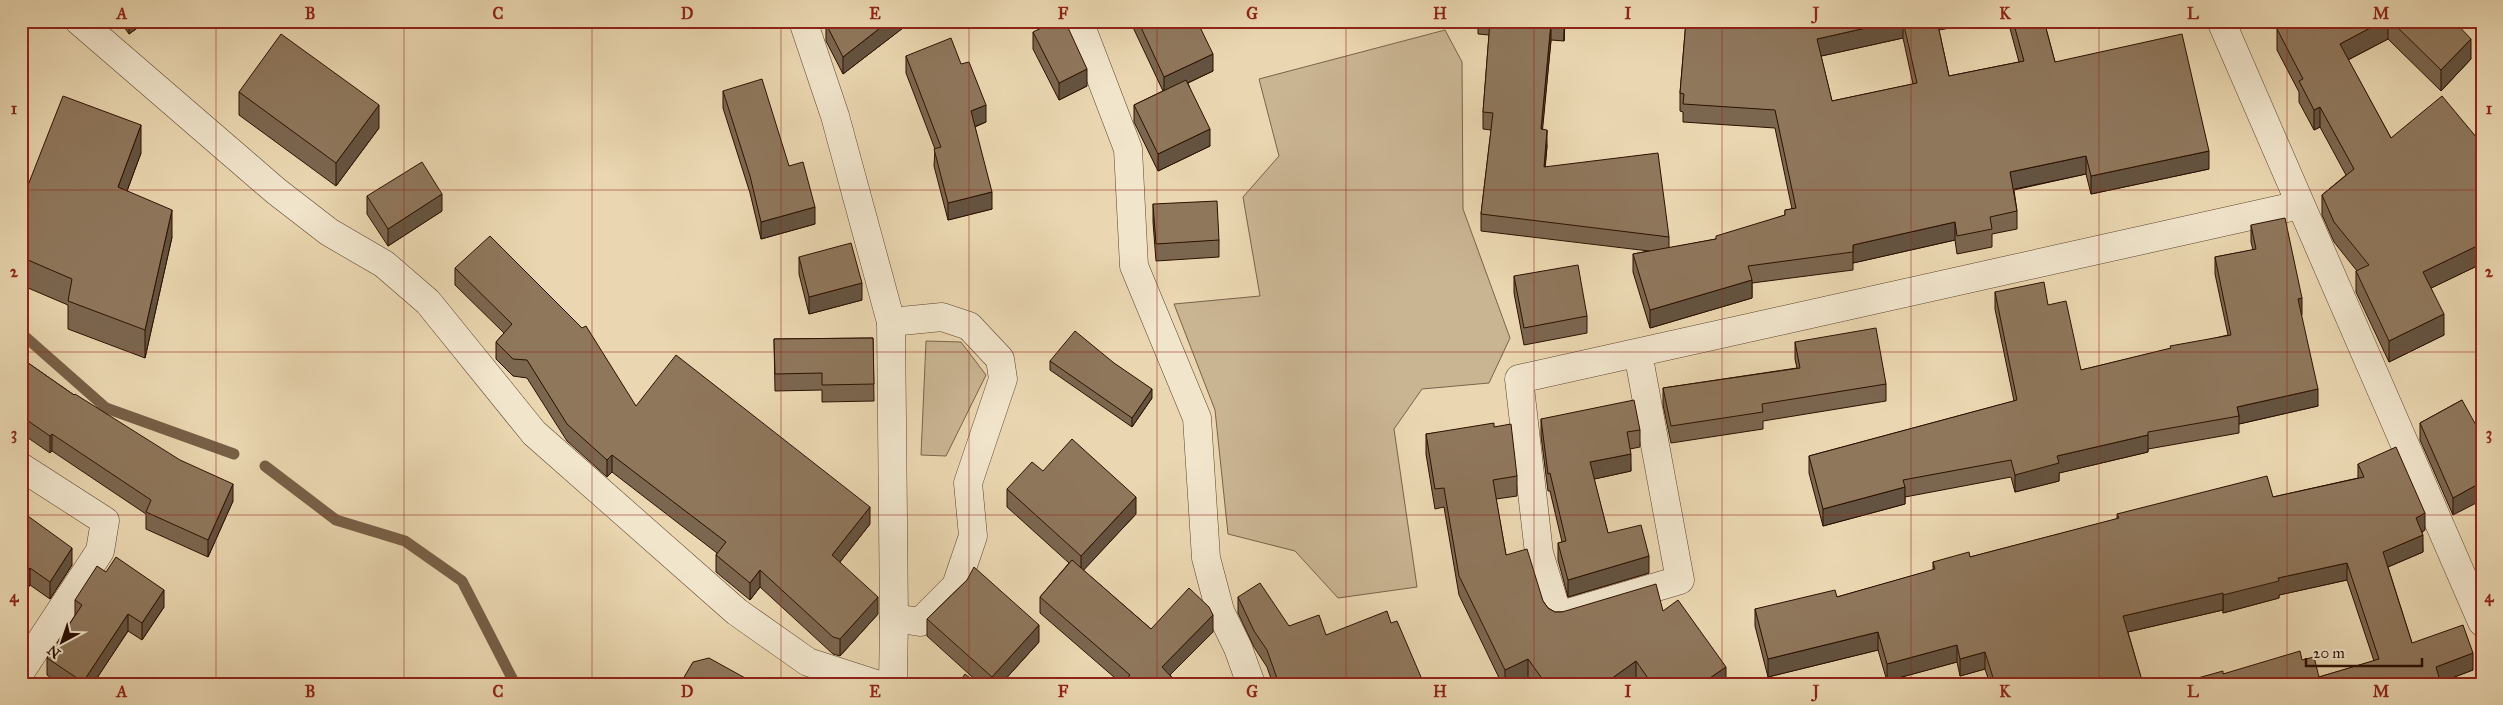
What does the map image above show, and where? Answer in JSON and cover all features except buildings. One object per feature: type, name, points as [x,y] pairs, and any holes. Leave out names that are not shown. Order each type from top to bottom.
[{"type":"street","points":[[79,21],[276,191],[329,232],[384,264],[428,302],[534,433],[737,612],[808,662],[876,684]]},
{"type":"street","points":[[803,21],[835,116],[891,322],[893,684]]},
{"type":"street","points":[[1079,21],[1128,149],[1134,266],[1197,418],[1206,558],[1220,611],[1238,648],[1251,684]]},
{"type":"street","points":[[2221,21],[2482,622]]},
{"type":"street","points":[[1638,352],[1680,580],[1558,616],[1539,553],[1519,379],[1638,352],[2300,205]]},
{"type":"street","points":[[891,322],[942,317],[969,326],[1000,359],[1004,379],[968,482],[973,536],[956,586],[920,622],[894,618]]},
{"type":"street","points":[[21,467],[105,521],[100,551],[21,671]]},
{"type":"shaded area","points":[[1445,30],[1462,62],[1463,209],[1510,338],[1489,383],[1422,389],[1394,429],[1417,587],[1338,598],[1295,551],[1228,534],[1215,410],[1174,304],[1260,296],[1243,197],[1279,156],[1259,79]]},
{"type":"shaded area","points":[[926,341],[961,342],[986,375],[946,456],[921,455]]},
{"type":"waterway","points":[[21,333],[106,408],[234,454]]},
{"type":"waterway","points":[[265,466],[336,520],[405,541],[462,581],[515,684]]}]
